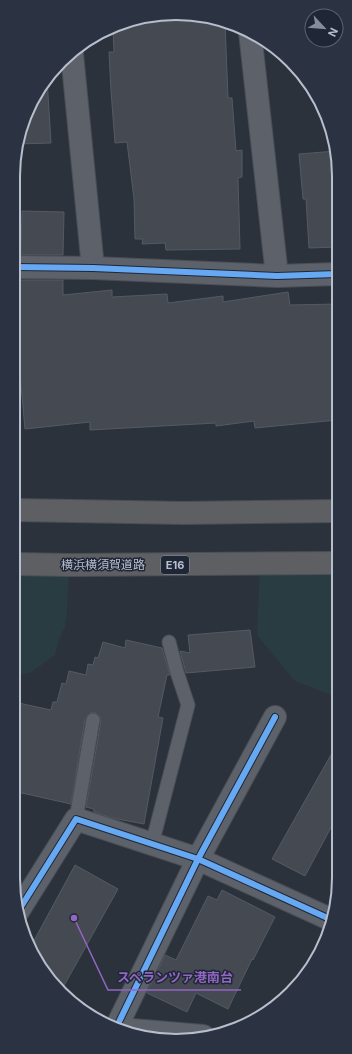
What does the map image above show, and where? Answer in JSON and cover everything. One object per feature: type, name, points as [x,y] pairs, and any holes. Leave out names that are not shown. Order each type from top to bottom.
[{"type":"highway","points":[[20,510],[184,513],[332,511]]},
{"type":"highway","name":"横浜横須賀道路","points":[[20,564],[332,563]]},
{"type":"street","points":[[251,39],[277,276]]},
{"type":"street","points":[[73,59],[93,268]]},
{"type":"street","points":[[20,267],[93,268],[277,276],[332,274]]},
{"type":"street","points":[[118,1023],[198,859],[275,717]]},
{"type":"street","points":[[22,905],[76,819],[198,859],[327,918]]},
{"type":"street","points":[[148,1031],[179,1034]]},
{"type":"lane","points":[[152,844],[188,705],[178,676],[169,642]]},
{"type":"lane","points":[[76,819],[93,720]]},
{"type":"shaded area","points":[[332,563],[332,695],[295,681],[257,635],[260,564]]},
{"type":"shaded area","points":[[20,564],[69,565],[65,626],[59,639],[55,655],[30,673],[20,675]]},
{"type":"building","points":[[166,20],[186,20],[225,28],[228,98],[232,98],[236,151],[242,150],[242,177],[238,178],[240,249],[166,250],[165,243],[142,244],[143,239],[135,239],[134,199],[127,142],[115,143],[109,52],[114,52],[113,33],[136,25]]},
{"type":"building","points":[[48,87],[51,143],[23,144],[32,116]]},
{"type":"building","points":[[330,151],[332,166],[332,247],[309,248],[306,199],[303,199],[299,154]]},
{"type":"building","points":[[22,211],[64,212],[63,255],[21,255]]},
{"type":"building","points":[[20,280],[63,280],[63,295],[112,290],[112,297],[167,294],[168,303],[223,296],[223,302],[288,292],[290,305],[332,304],[332,420],[255,428],[254,421],[216,426],[216,423],[90,430],[90,422],[25,429],[20,374]]},
{"type":"building","points":[[250,630],[255,667],[186,673],[180,651],[190,653],[188,635]]},
{"type":"building","points":[[126,640],[162,648],[170,675],[167,675],[158,717],[163,718],[144,824],[112,818],[94,812],[94,809],[86,807],[101,721],[100,717],[95,712],[90,713],[85,719],[71,804],[20,793],[20,703],[51,710],[53,702],[57,702],[62,683],[66,684],[69,671],[86,675],[88,664],[93,665],[95,657],[98,658],[103,642],[125,648]]},
{"type":"building","points":[[332,753],[332,825],[305,876],[272,859]]},
{"type":"building","points":[[75,865],[118,889],[64,986],[46,965],[34,941]]},
{"type":"building","points":[[222,890],[275,917],[253,960],[252,959],[228,1009],[196,993],[187,1012],[147,993],[165,955],[176,960],[208,896],[217,900]]},
{"type":"cycle path","points":[[20,267],[93,268],[277,276],[332,274]]},
{"type":"cycle path","points":[[118,1023],[198,859],[275,717]]},
{"type":"cycle path","points":[[22,905],[76,819],[198,859],[327,918]]},
{"type":"place","name":"スペランツァ港南台","points":[[74,918]]}]
